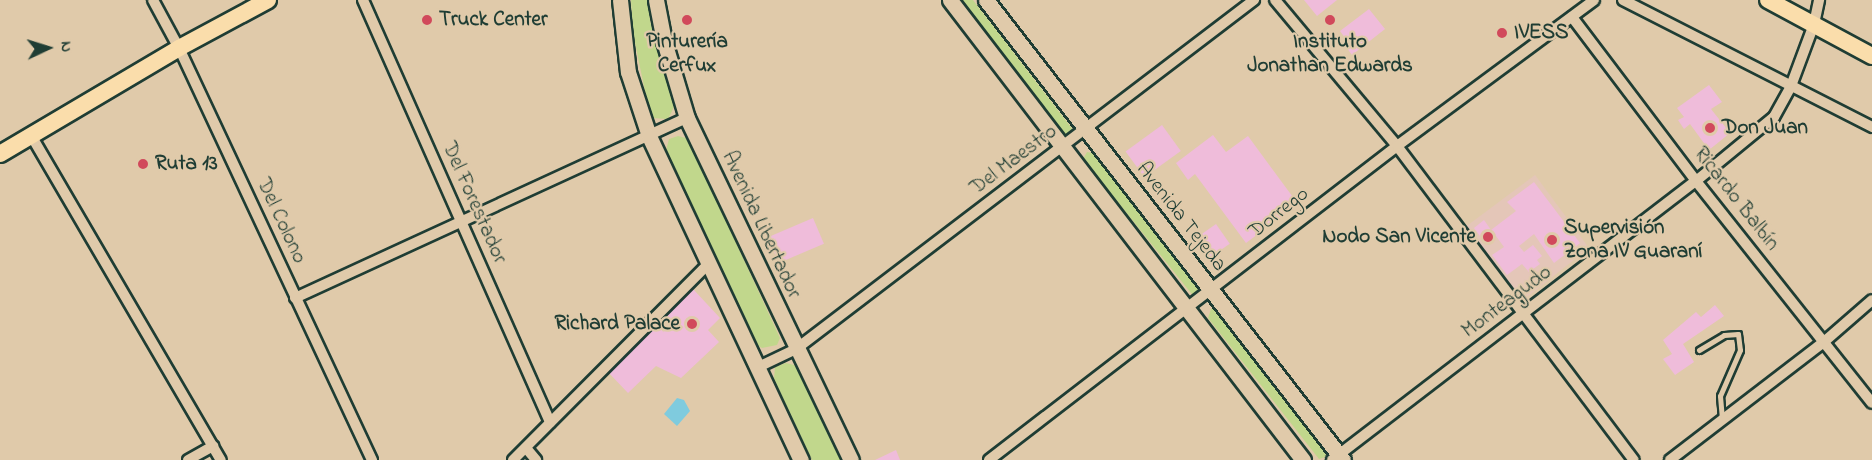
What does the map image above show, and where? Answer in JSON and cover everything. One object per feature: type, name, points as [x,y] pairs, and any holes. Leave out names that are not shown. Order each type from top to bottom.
[{"type":"main road","points":[[0,154],[178,48],[268,0]]},
{"type":"main road","points":[[620,0],[628,72],[648,136],[801,460]]},
{"type":"main road","name":"Avenida Libertador","points":[[656,0],[664,42],[687,118],[851,460]]},
{"type":"main road","points":[[950,0],[1303,460]]},
{"type":"main road","name":"Avenida Tejeda","points":[[986,0],[1212,291],[1338,458]]},
{"type":"main road","points":[[1768,0],[1872,56]]},
{"type":"street","name":"Del Colono","points":[[153,0],[178,48],[372,460]]},
{"type":"street","name":"Del Forestador","points":[[363,0],[550,422]]},
{"type":"street","name":"Del Maestro","points":[[756,368],[796,348],[1254,0]]},
{"type":"street","points":[[1275,0],[1397,146],[1522,315],[1634,460]]},
{"type":"street","name":"Dorrego","points":[[989,460],[1212,291],[1397,146],[1594,0]]},
{"type":"street","points":[[1623,0],[1872,128]]},
{"type":"street","name":"Monteagudo","points":[[1338,458],[1696,181],[1774,117],[1791,86],[1814,24],[1819,0]]},
{"type":"street","name":"Ricardo Balbín","points":[[1572,17],[1696,181],[1826,341],[1872,403]]},
{"type":"street","points":[[295,298],[687,118]]},
{"type":"street","points":[[32,137],[221,460]]},
{"type":"street","points":[[513,460],[709,263]]},
{"type":"street","points":[[1670,460],[1826,341],[1872,300]]},
{"type":"street","points":[[188,460],[213,446]]},
{"type":"street","points":[[526,448],[536,460]]},
{"type":"lane","points":[[1699,350],[1724,334],[1738,334],[1740,350],[1720,396],[1722,420]]},
{"type":"shaded area","points":[[1535,175],[1589,248],[1527,297],[1516,295],[1464,228]]},
{"type":"green space","points":[[631,0],[649,0],[650,21],[674,107],[668,119],[652,118],[649,111],[633,33]]},
{"type":"green space","points":[[960,0],[973,0],[1074,131],[1067,137]]},
{"type":"green space","points":[[678,136],[686,138],[691,145],[780,338],[777,345],[762,348],[755,344],[665,154],[669,139]]},
{"type":"green space","points":[[1087,152],[1093,153],[1201,291],[1195,298],[1083,159]]},
{"type":"green space","points":[[1216,308],[1327,451],[1325,457],[1319,459],[1208,318],[1211,309]]},
{"type":"green space","points":[[786,363],[794,365],[798,370],[844,460],[812,460],[774,379],[775,367]]},
{"type":"water","points":[[677,398],[684,400],[690,411],[677,426],[664,414]]},
{"type":"building","points":[[1304,0],[1337,0],[1317,16]]},
{"type":"building","points":[[1369,9],[1385,29],[1352,55],[1344,44],[1348,42],[1340,31]]},
{"type":"building","points":[[1709,85],[1722,102],[1711,109],[1730,133],[1709,150],[1690,124],[1684,129],[1678,120],[1684,117],[1677,108]]},
{"type":"building","points":[[1162,125],[1181,151],[1144,177],[1126,151]]},
{"type":"building","points":[[1213,135],[1226,152],[1248,136],[1298,204],[1246,243],[1195,174],[1188,180],[1176,163]]},
{"type":"building","points":[[1534,182],[1580,243],[1554,263],[1534,234],[1519,246],[1524,252],[1533,245],[1542,256],[1537,260],[1540,264],[1529,272],[1522,264],[1507,275],[1492,255],[1504,247],[1496,236],[1486,244],[1474,228],[1484,220],[1491,230],[1516,211],[1507,202]]},
{"type":"building","points":[[813,218],[824,244],[779,263],[768,237]]},
{"type":"building","points":[[1216,224],[1230,244],[1210,257],[1196,238]]},
{"type":"building","points":[[693,289],[720,318],[708,330],[719,342],[681,378],[656,366],[628,393],[607,371]]},
{"type":"building","points":[[1715,305],[1724,316],[1683,344],[1694,362],[1675,375],[1663,359],[1672,354],[1663,340],[1696,312],[1701,317]]},
{"type":"building","points":[[896,450],[900,460],[875,460]]},
{"type":"place","name":"Truck Center","points":[[427,20]]},
{"type":"place","name":"Pinturería Cerfux","points":[[687,20]]},
{"type":"place","name":"Instituto Jonathan Edwards","points":[[1330,20]]},
{"type":"place","name":"IVESS","points":[[1502,33]]},
{"type":"place","name":"Don Juan","points":[[1710,128]]},
{"type":"place","name":"Ruta 13","points":[[143,164]]},
{"type":"place","name":"Nodo San Vicente","points":[[1488,237]]},
{"type":"place","name":"Supervisión Zona IV Guaraní","points":[[1552,240]]},
{"type":"place","name":"Richard Palace","points":[[692,324]]}]
